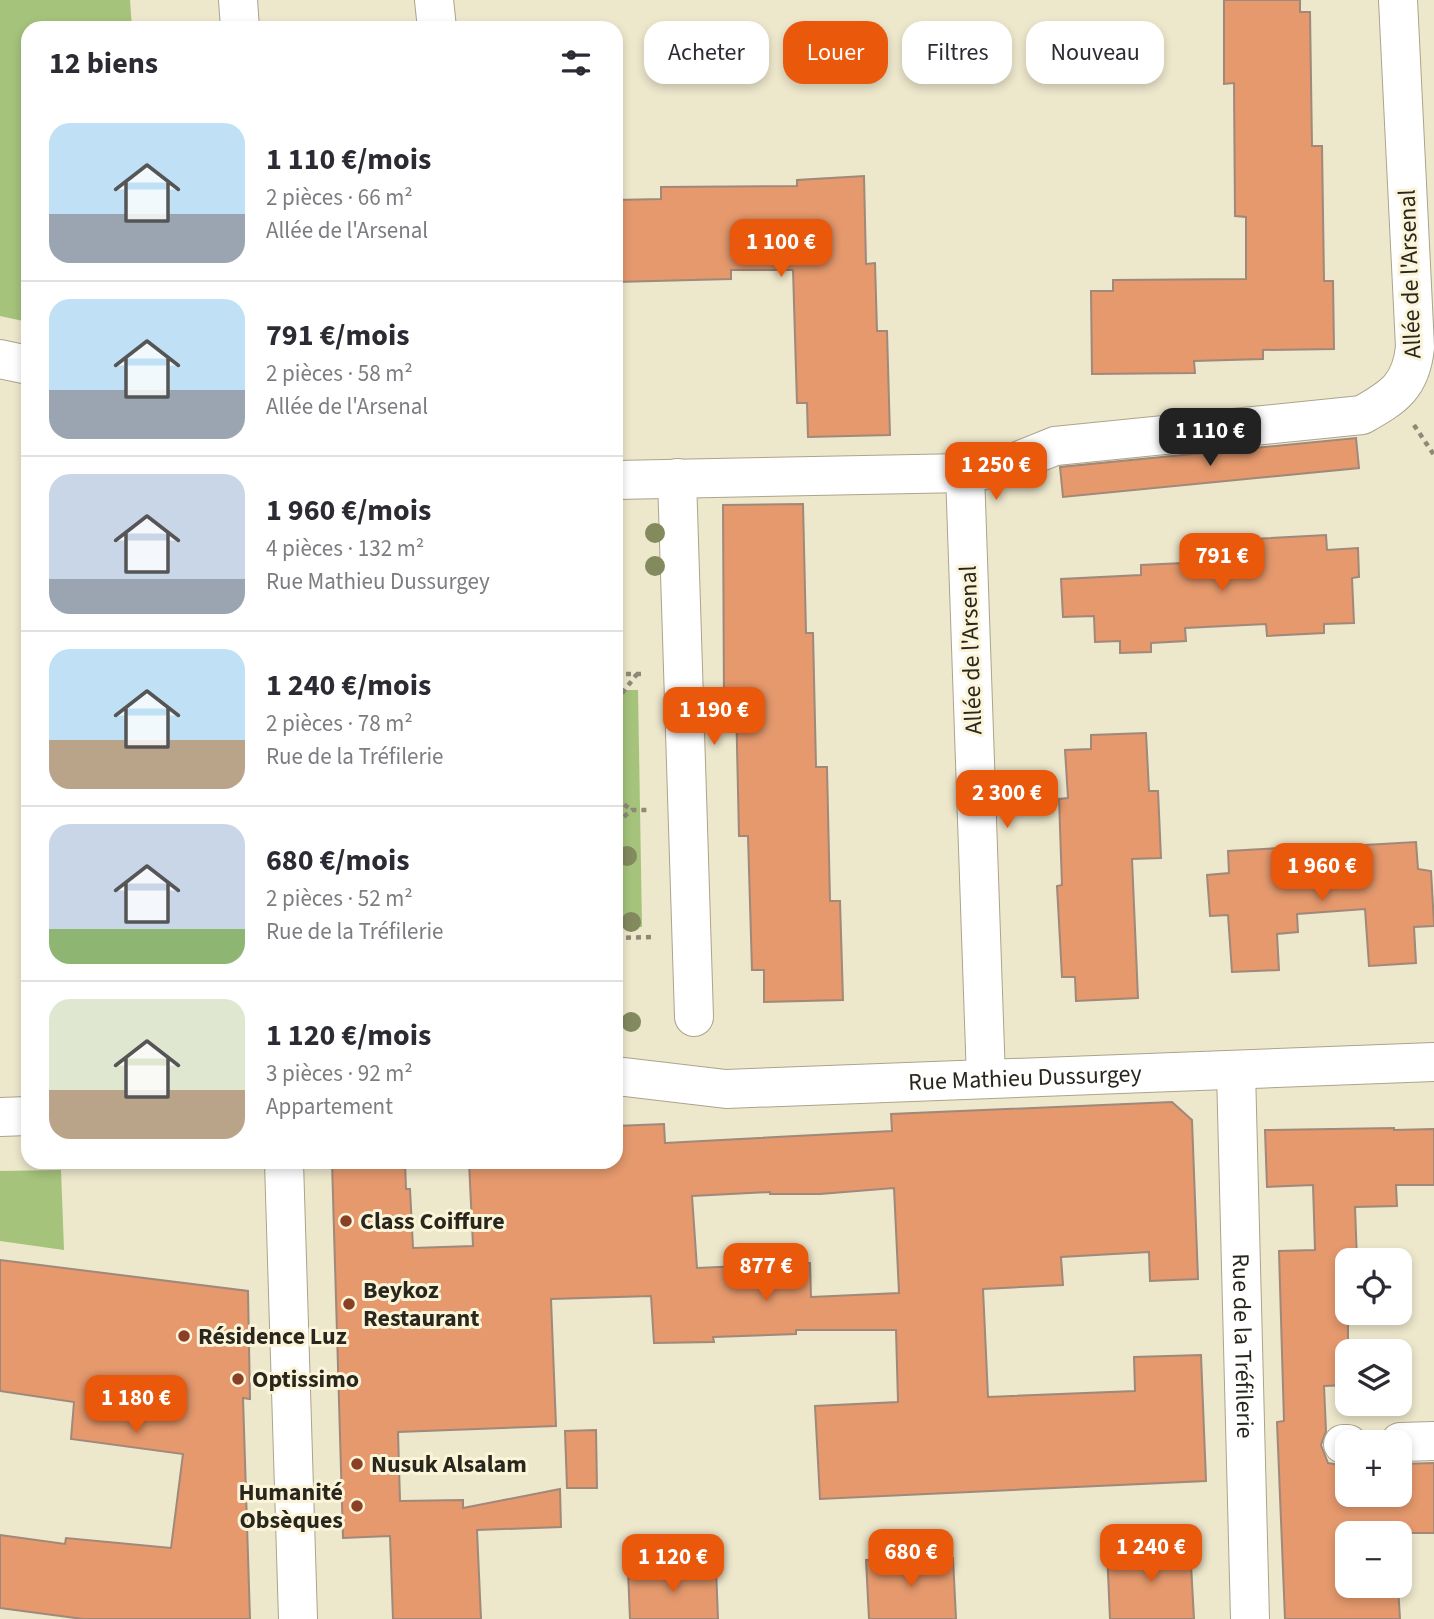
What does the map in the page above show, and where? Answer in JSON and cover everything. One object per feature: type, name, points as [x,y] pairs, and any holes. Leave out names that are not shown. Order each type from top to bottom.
[{"type":"street","points":[[238,0],[240,21]]},
{"type":"street","points":[[434,0],[436,21]]},
{"type":"street","name":"Allée de l'Arsenal","points":[[623,480],[965,472],[1003,467],[1055,446],[1362,415],[1392,399],[1413,370],[1415,347],[1398,0]]},
{"type":"street","points":[[0,359],[21,364]]},
{"type":"street","name":"Allée de l'Arsenal","points":[[965,472],[986,1079]]},
{"type":"street","points":[[677,478],[694,1017]]},
{"type":"street","name":"Rue Mathieu Dussurgey","points":[[623,1077],[726,1089],[1434,1062]]},
{"type":"street","name":"Rue de la Tréfilerie","points":[[1236,1071],[1250,1619]]},
{"type":"street","points":[[0,1117],[21,1116]]},
{"type":"street","points":[[284,1169],[298,1619]]},
{"type":"street","points":[[1412,1442],[1434,1441]]},
{"type":"path","points":[[1412,424],[1434,455]]},
{"type":"path","points":[[623,692],[637,674]]},
{"type":"path","points":[[623,804],[632,810]]},
{"type":"path","points":[[623,938],[663,937]]},
{"type":"green space","points":[[0,0],[130,0],[132,21],[21,21],[21,320],[0,316]]},
{"type":"green space","points":[[623,690],[638,690],[642,927],[623,928]]},
{"type":"green space","points":[[61,1170],[64,1250],[0,1241],[0,1171]]},
{"type":"building","points":[[1224,0],[1300,0],[1300,12],[1310,12],[1312,146],[1322,146],[1324,281],[1333,281],[1334,349],[1263,350],[1263,359],[1194,361],[1195,373],[1092,374],[1091,291],[1113,291],[1113,280],[1246,279],[1246,217],[1235,216],[1234,83],[1224,84]]},
{"type":"building","points":[[864,176],[866,264],[875,263],[877,331],[887,331],[890,435],[808,437],[807,403],[797,403],[793,270],[731,270],[731,279],[623,282],[623,200],[661,199],[661,187],[797,186],[797,180]]},
{"type":"building","points":[[1356,438],[1359,468],[1063,497],[1060,467]]},
{"type":"building","points":[[803,504],[806,633],[813,633],[816,767],[827,767],[830,901],[840,901],[843,1000],[764,1002],[764,970],[752,970],[748,836],[739,836],[736,702],[724,702],[723,505]]},
{"type":"building","points":[[1326,535],[1327,550],[1358,548],[1359,577],[1352,578],[1354,623],[1324,624],[1324,633],[1267,636],[1266,624],[1185,628],[1186,641],[1151,643],[1151,652],[1120,653],[1120,641],[1095,642],[1094,616],[1063,617],[1061,579],[1141,575],[1141,565],[1205,562],[1205,553],[1235,551],[1234,540]]},
{"type":"building","points":[[1146,733],[1149,791],[1158,791],[1161,858],[1132,859],[1138,998],[1076,1001],[1075,977],[1062,977],[1057,886],[1062,885],[1059,799],[1068,798],[1065,750],[1091,749],[1091,735]]},
{"type":"building","points":[[1416,842],[1418,869],[1431,871],[1434,926],[1414,927],[1416,963],[1369,966],[1365,909],[1297,914],[1298,932],[1277,934],[1279,970],[1232,972],[1228,915],[1210,916],[1207,875],[1229,873],[1228,851],[1279,848],[1281,875],[1345,888],[1344,868],[1366,867],[1365,845]]},
{"type":"building","points":[[1172,1102],[1192,1120],[1198,1279],[1150,1281],[1149,1252],[1061,1257],[1063,1285],[983,1289],[988,1397],[1135,1391],[1134,1357],[1201,1355],[1206,1481],[820,1499],[815,1406],[898,1402],[896,1330],[796,1330],[796,1334],[713,1337],[714,1342],[654,1343],[651,1296],[551,1299],[556,1426],[398,1432],[400,1501],[463,1500],[463,1508],[560,1489],[561,1527],[477,1530],[481,1619],[393,1619],[390,1536],[343,1538],[332,1169],[405,1169],[406,1189],[410,1189],[413,1248],[473,1246],[469,1169],[623,1169],[623,1126],[664,1124],[665,1143],[892,1131],[891,1114]],"holes":[[[894,1188],[899,1293],[811,1297],[810,1263],[697,1268],[692,1196],[770,1192],[820,1194]]]},
{"type":"building","points":[[1434,1129],[1434,1185],[1396,1185],[1397,1206],[1355,1207],[1357,1248],[1335,1248],[1335,1325],[1348,1325],[1348,1339],[1335,1339],[1335,1386],[1324,1386],[1326,1431],[1321,1445],[1328,1463],[1335,1464],[1335,1507],[1412,1507],[1412,1464],[1434,1463],[1434,1533],[1412,1533],[1412,1521],[1335,1521],[1335,1598],[1399,1598],[1400,1619],[1285,1619],[1277,1422],[1284,1421],[1279,1251],[1315,1250],[1313,1185],[1267,1187],[1265,1130]]},
{"type":"building","points":[[0,1260],[248,1291],[250,1399],[243,1398],[250,1619],[83,1619],[0,1608],[0,1535],[65,1544],[66,1538],[171,1548],[183,1454],[71,1439],[74,1402],[0,1391]]},
{"type":"building","points":[[596,1430],[597,1488],[567,1488],[565,1431]]},
{"type":"building","points":[[1190,1546],[1194,1619],[1110,1619],[1107,1550]]},
{"type":"building","points":[[953,1558],[956,1619],[869,1619],[866,1560]]},
{"type":"building","points":[[716,1568],[718,1619],[630,1619],[628,1571]]},
{"type":"place","name":"Class Coiffure","points":[[346,1221]]},
{"type":"place","name":"Beykoz Restaurant","points":[[349,1304]]},
{"type":"place","name":"Résidence Luz","points":[[184,1336]]},
{"type":"place","name":"Optissimo","points":[[238,1379]]},
{"type":"place","name":"Nusuk Alsalam","points":[[357,1464]]},
{"type":"place","name":"Humanité Obsèques","points":[[357,1506]]}]
